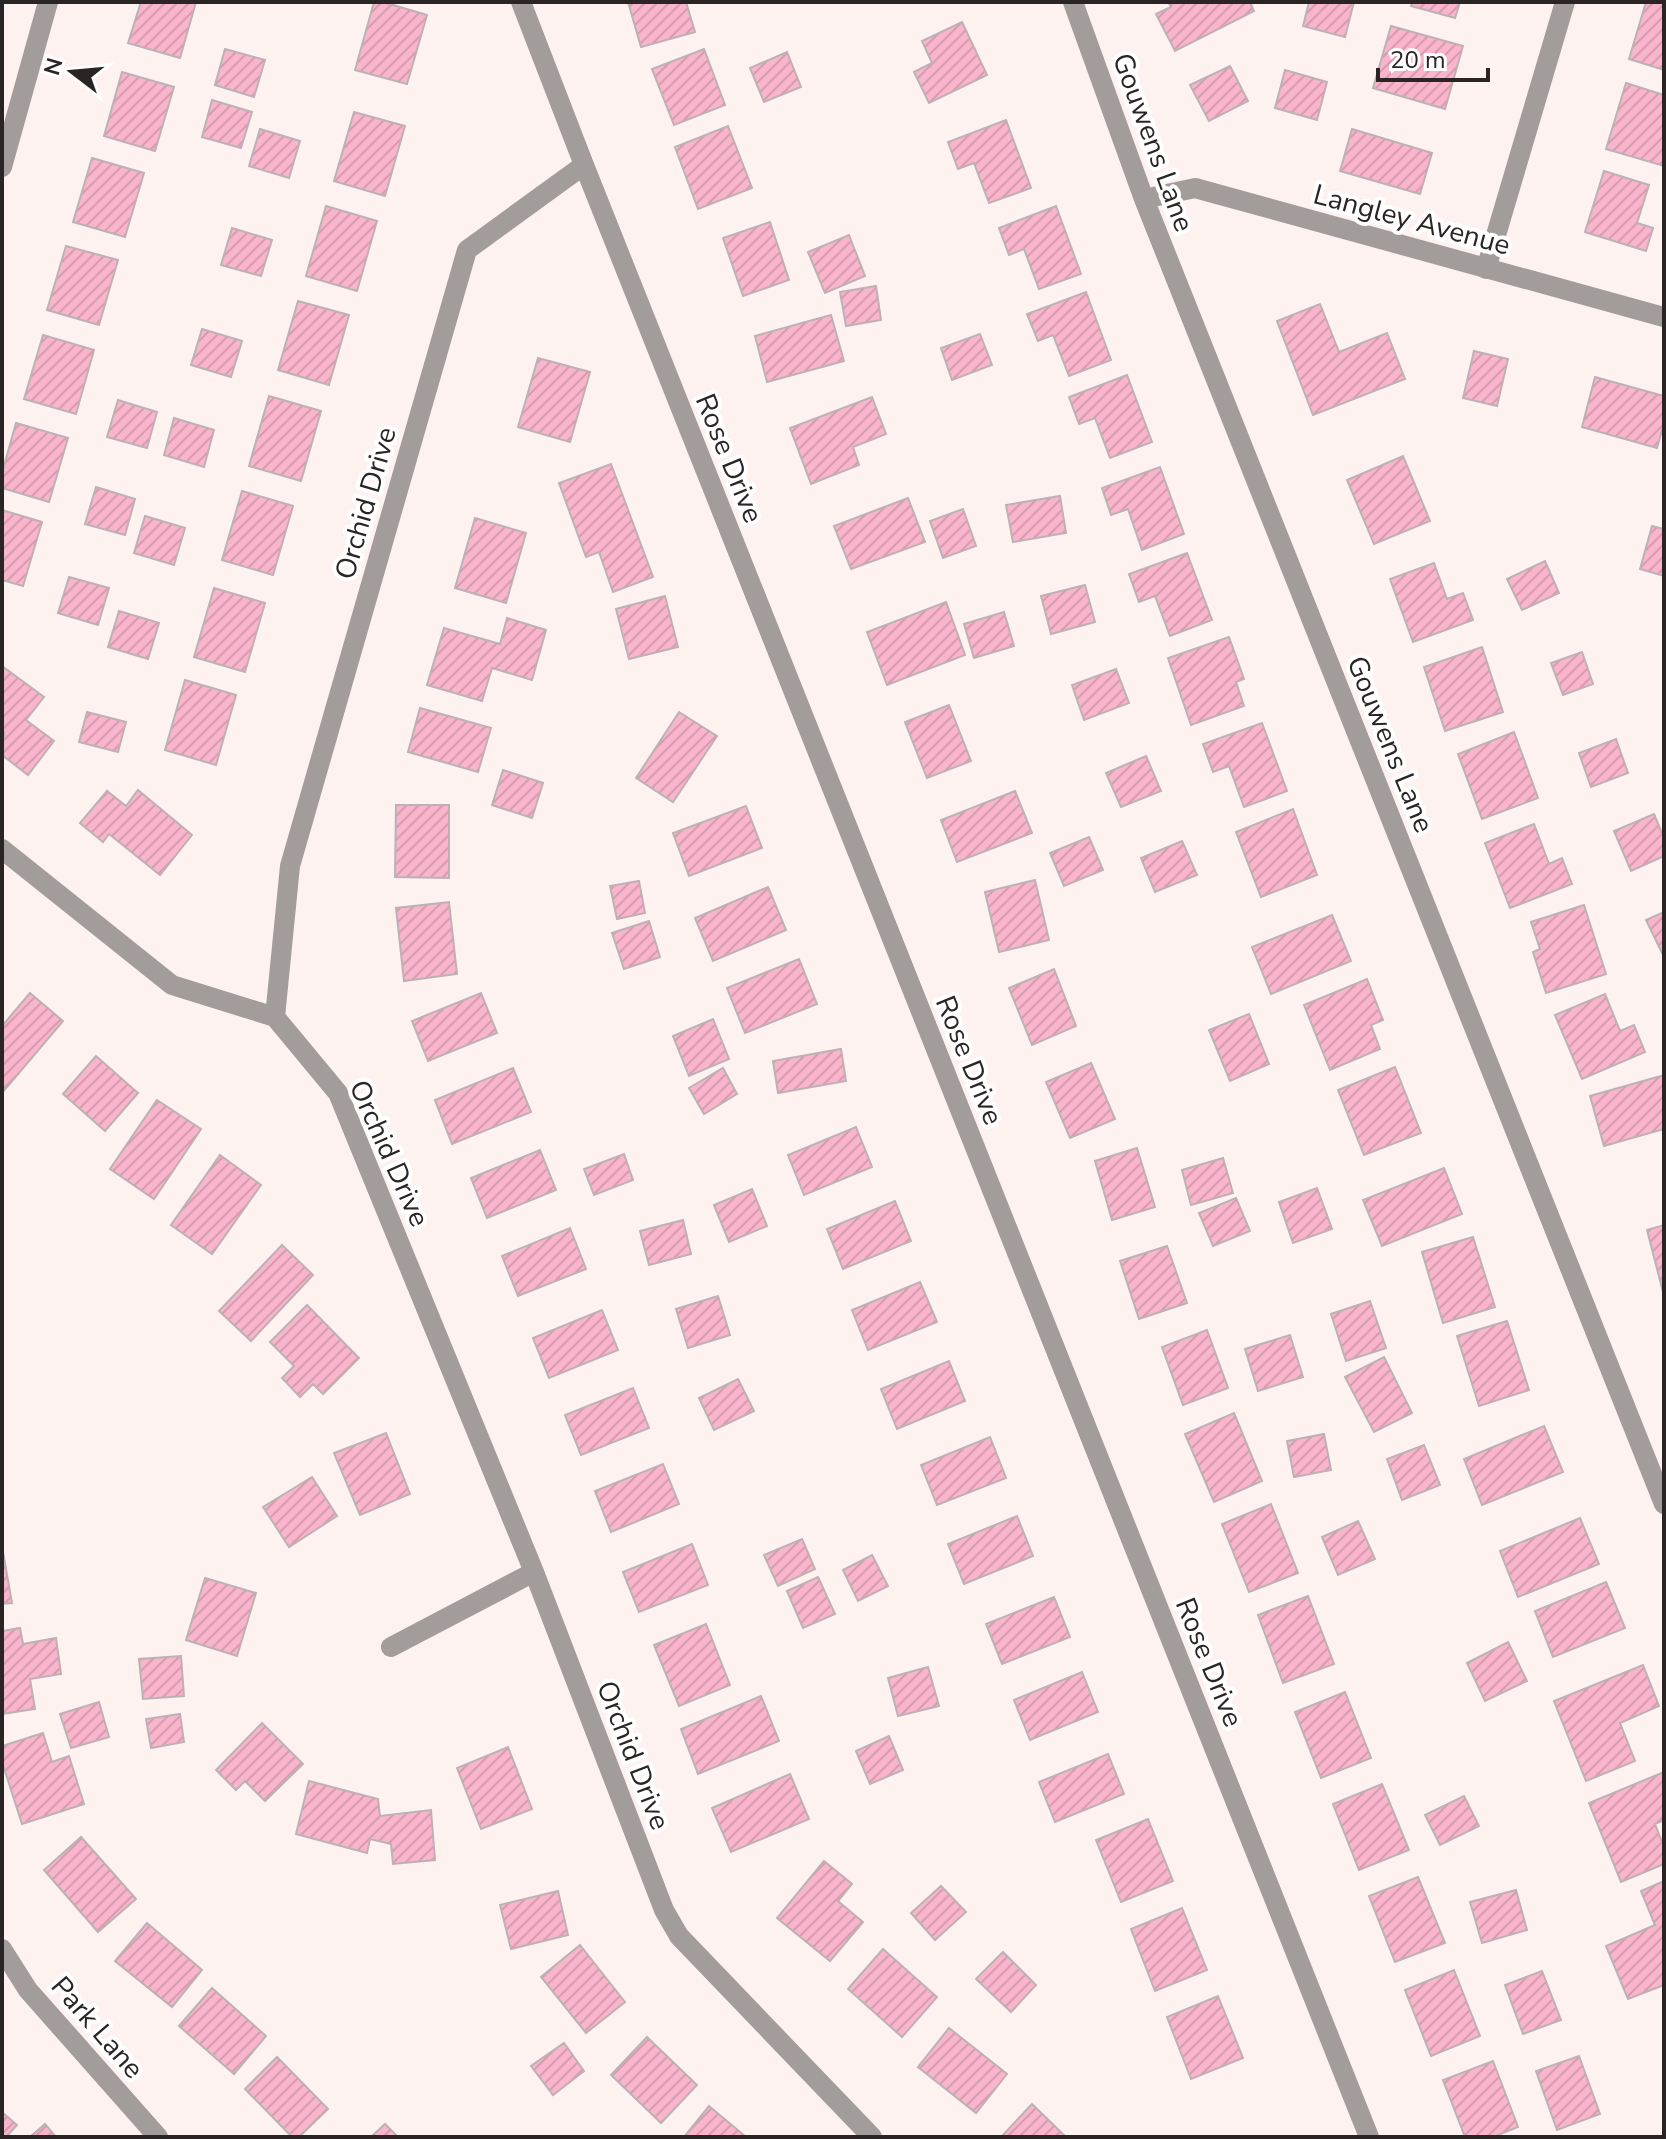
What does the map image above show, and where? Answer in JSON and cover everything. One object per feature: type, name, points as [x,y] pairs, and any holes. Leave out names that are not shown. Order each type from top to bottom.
[{"type":"street","points":[[2,167],[48,2]]},
{"type":"street","name":"Rose Drive","points":[[521,2],[1369,2137]]},
{"type":"street","name":"Gouwens Lane","points":[[1073,2],[1144,199],[1657,1464],[1664,1504]]},
{"type":"street","points":[[1486,269],[1565,2]]},
{"type":"street","name":"Orchid Drive","points":[[584,165],[467,250],[290,866],[275,1017],[338,1093],[534,1572],[664,1910],[679,1936],[872,2137]]},
{"type":"street","name":"Langley Avenue","points":[[1144,199],[1195,188],[1664,317]]},
{"type":"street","points":[[2,849],[172,985],[275,1017]]},
{"type":"street","points":[[391,1647],[534,1572]]},
{"type":"street","name":"Park Lane","points":[[2,1949],[28,1990],[158,2137]]},
{"type":"building","points":[[141,2],[196,2],[180,58],[128,43]]},
{"type":"building","points":[[374,2],[427,15],[407,84],[355,70]]},
{"type":"building","points":[[628,2],[686,2],[695,32],[641,47]]},
{"type":"building","points":[[1168,2],[1250,2],[1254,11],[1175,51],[1156,14],[1171,7]]},
{"type":"building","points":[[1309,2],[1354,2],[1345,37],[1303,26]]},
{"type":"building","points":[[1412,2],[1460,2],[1455,18],[1411,6]]},
{"type":"building","points":[[1646,2],[1664,3],[1664,70],[1629,59]]},
{"type":"building","points":[[962,22],[987,75],[929,103],[914,72],[932,63],[922,41]]},
{"type":"building","points":[[1391,26],[1463,46],[1445,109],[1373,88]]},
{"type":"building","points":[[225,49],[265,60],[254,97],[215,85]]},
{"type":"building","points":[[704,49],[725,105],[674,125],[652,69]]},
{"type":"building","points":[[787,52],[801,87],[764,102],[750,68]]},
{"type":"building","points":[[1230,66],[1248,101],[1209,121],[1190,85]]},
{"type":"building","points":[[1285,70],[1327,82],[1317,120],[1275,108]]},
{"type":"building","points":[[122,72],[174,87],[155,151],[104,136]]},
{"type":"building","points":[[1626,83],[1664,95],[1664,166],[1606,149]]},
{"type":"building","points":[[212,100],[252,112],[241,148],[202,137]]},
{"type":"building","points":[[354,112],[405,126],[385,196],[334,181]]},
{"type":"building","points":[[1006,120],[1031,188],[989,203],[974,163],[958,169],[948,142]]},
{"type":"building","points":[[728,126],[752,188],[698,209],[675,147]]},
{"type":"building","points":[[260,129],[300,141],[289,178],[249,166]]},
{"type":"building","points":[[1352,129],[1432,153],[1420,194],[1340,171]]},
{"type":"building","points":[[92,158],[144,173],[125,237],[73,222]]},
{"type":"building","points":[[1604,171],[1649,185],[1637,223],[1653,228],[1646,251],[1585,232]]},
{"type":"building","points":[[326,206],[377,221],[357,291],[306,276]]},
{"type":"building","points":[[1056,206],[1081,274],[1039,289],[1024,249],[1009,255],[999,228]]},
{"type":"building","points":[[770,222],[789,280],[743,296],[723,238]]},
{"type":"building","points":[[232,228],[272,240],[261,276],[221,265]]},
{"type":"building","points":[[849,235],[865,276],[825,293],[808,252]]},
{"type":"building","points":[[66,246],[118,260],[99,325],[47,310]]},
{"type":"building","points":[[876,286],[881,320],[846,326],[840,292]]},
{"type":"building","points":[[1086,292],[1111,360],[1069,376],[1053,335],[1038,341],[1027,314]]},
{"type":"building","points":[[298,301],[349,315],[329,385],[278,370]]},
{"type":"building","points":[[1320,304],[1339,352],[1387,333],[1405,379],[1313,415],[1277,321]]},
{"type":"building","points":[[831,315],[844,361],[767,382],[755,336]]},
{"type":"building","points":[[202,329],[242,341],[231,377],[191,365]]},
{"type":"building","points":[[980,334],[992,365],[952,380],[941,348]]},
{"type":"building","points":[[43,335],[94,350],[76,414],[24,399]]},
{"type":"building","points":[[1474,351],[1508,359],[1497,406],[1463,398]]},
{"type":"building","points":[[538,358],[590,372],[570,442],[518,427]]},
{"type":"building","points":[[1127,375],[1152,442],[1110,458],[1095,418],[1079,424],[1069,397]]},
{"type":"building","points":[[1595,377],[1664,396],[1664,423],[1657,448],[1582,427]]},
{"type":"building","points":[[269,396],[321,411],[301,481],[249,466]]},
{"type":"building","points":[[872,397],[886,434],[853,447],[859,465],[811,484],[790,428]]},
{"type":"building","points":[[118,400],[157,412],[147,448],[107,437]]},
{"type":"building","points":[[174,418],[214,430],[204,467],[164,455]]},
{"type":"building","points":[[16,423],[68,438],[49,502],[2,488],[2,473]]},
{"type":"building","points":[[1403,456],[1430,521],[1374,544],[1347,480]]},
{"type":"building","points":[[611,464],[653,577],[613,592],[599,552],[586,557],[559,483]]},
{"type":"building","points":[[1160,467],[1184,534],[1142,550],[1128,509],[1111,515],[1102,488]]},
{"type":"building","points":[[96,487],[135,499],[125,535],[85,524]]},
{"type":"building","points":[[242,491],[293,506],[273,575],[222,560]]},
{"type":"building","points":[[1060,496],[1066,533],[1013,542],[1006,505]]},
{"type":"building","points":[[908,498],[925,542],[851,569],[834,526]]},
{"type":"building","points":[[963,509],[976,546],[943,558],[930,521]]},
{"type":"building","points":[[2,510],[42,522],[23,586],[2,580]]},
{"type":"building","points":[[145,516],[185,528],[174,565],[134,553]]},
{"type":"building","points":[[475,518],[526,533],[506,603],[455,588]]},
{"type":"building","points":[[1652,526],[1664,529],[1664,576],[1640,569]]},
{"type":"building","points":[[1187,553],[1212,620],[1170,636],[1155,596],[1139,602],[1129,574]]},
{"type":"building","points":[[1545,561],[1559,593],[1522,610],[1507,579]]},
{"type":"building","points":[[1434,563],[1447,599],[1463,593],[1473,620],[1413,642],[1390,579]]},
{"type":"building","points":[[69,577],[109,588],[98,625],[58,613]]},
{"type":"building","points":[[1085,585],[1095,622],[1051,634],[1041,596]]},
{"type":"building","points":[[214,588],[265,603],[245,672],[194,657]]},
{"type":"building","points":[[665,596],[678,647],[629,659],[616,609]]},
{"type":"building","points":[[946,602],[965,655],[887,685],[867,632]]},
{"type":"building","points":[[119,611],[159,623],[148,659],[108,647]]},
{"type":"building","points":[[1004,612],[1014,646],[974,658],[964,624]]},
{"type":"building","points":[[507,618],[546,630],[532,680],[492,668],[482,701],[427,685],[444,628],[500,644]]},
{"type":"building","points":[[1229,637],[1244,679],[1236,682],[1244,706],[1191,725],[1168,658]]},
{"type":"building","points":[[1482,647],[1503,712],[1445,731],[1424,667]]},
{"type":"building","points":[[1582,652],[1593,684],[1563,695],[1551,663]]},
{"type":"building","points":[[2,666],[44,697],[26,720],[54,741],[28,775],[2,755]]},
{"type":"building","points":[[1116,669],[1129,703],[1084,720],[1072,685]]},
{"type":"building","points":[[185,680],[236,695],[216,765],[165,750]]},
{"type":"building","points":[[949,705],[971,761],[927,778],[905,722]]},
{"type":"building","points":[[420,708],[491,728],[478,772],[408,752]]},
{"type":"building","points":[[87,712],[126,722],[118,752],[79,742]]},
{"type":"building","points":[[679,712],[717,736],[673,802],[636,778]]},
{"type":"building","points":[[1262,723],[1287,791],[1244,807],[1229,766],[1213,772],[1203,744]]},
{"type":"building","points":[[1514,732],[1538,798],[1482,819],[1458,754]]},
{"type":"building","points":[[1616,739],[1628,773],[1591,787],[1579,753]]},
{"type":"building","points":[[1146,756],[1161,791],[1121,807],[1106,773]]},
{"type":"building","points":[[503,770],[543,783],[532,818],[492,805]]},
{"type":"building","points":[[138,790],[192,835],[160,875],[109,834],[103,842],[80,823],[107,791],[126,806]]},
{"type":"building","points":[[1015,791],[1032,833],[957,862],[941,820]]},
{"type":"building","points":[[396,805],[449,805],[449,878],[395,877]]},
{"type":"building","points":[[746,806],[762,848],[689,876],[673,833]]},
{"type":"building","points":[[1293,809],[1317,875],[1261,897],[1236,832]]},
{"type":"building","points":[[1654,814],[1664,838],[1664,856],[1631,871],[1614,831]]},
{"type":"building","points":[[1534,824],[1549,864],[1562,858],[1572,884],[1510,908],[1485,843]]},
{"type":"building","points":[[1089,837],[1103,870],[1064,886],[1050,853]]},
{"type":"building","points":[[1182,841],[1197,875],[1155,892],[1141,858]]},
{"type":"building","points":[[1035,880],[1049,940],[999,952],[985,892]]},
{"type":"building","points":[[639,881],[645,913],[617,919],[610,886]]},
{"type":"building","points":[[768,887],[786,930],[713,961],[695,918]]},
{"type":"building","points":[[449,902],[457,974],[404,981],[396,908]]},
{"type":"building","points":[[1584,905],[1606,974],[1546,993],[1533,952],[1540,949],[1531,922]]},
{"type":"building","points":[[1664,912],[1664,957],[1646,920]]},
{"type":"building","points":[[1332,915],[1351,961],[1271,994],[1252,947]]},
{"type":"building","points":[[649,921],[660,957],[624,969],[612,933]]},
{"type":"building","points":[[799,959],[817,1004],[745,1033],[727,988]]},
{"type":"building","points":[[1054,969],[1076,1026],[1032,1045],[1009,988]]},
{"type":"building","points":[[1367,979],[1383,1020],[1371,1025],[1380,1049],[1330,1070],[1304,1005]]},
{"type":"building","points":[[30,993],[63,1021],[2,1093],[2,1026]]},
{"type":"building","points":[[481,993],[497,1033],[428,1061],[412,1021]]},
{"type":"building","points":[[1605,994],[1620,1031],[1634,1025],[1645,1052],[1582,1079],[1555,1015]]},
{"type":"building","points":[[1249,1014],[1269,1064],[1230,1081],[1209,1030]]},
{"type":"building","points":[[713,1019],[729,1059],[689,1076],[673,1036]]},
{"type":"building","points":[[841,1049],[846,1081],[778,1093],[773,1061]]},
{"type":"building","points":[[96,1056],[138,1093],[105,1131],[63,1094]]},
{"type":"building","points":[[1091,1063],[1115,1119],[1070,1138],[1046,1082]]},
{"type":"building","points":[[1395,1067],[1421,1133],[1364,1155],[1338,1090]]},
{"type":"building","points":[[513,1068],[531,1112],[452,1144],[435,1100]]},
{"type":"building","points":[[723,1068],[737,1094],[704,1114],[689,1088]]},
{"type":"building","points":[[1664,1075],[1664,1129],[1604,1146],[1590,1096]]},
{"type":"building","points":[[157,1100],[201,1129],[154,1199],[110,1169]]},
{"type":"building","points":[[856,1127],[872,1167],[804,1195],[788,1155]]},
{"type":"building","points":[[1137,1148],[1155,1207],[1112,1220],[1095,1161]]},
{"type":"building","points":[[540,1150],[556,1190],[487,1218],[471,1178]]},
{"type":"building","points":[[624,1154],[633,1180],[594,1195],[584,1169]]},
{"type":"building","points":[[220,1155],[261,1185],[212,1254],[171,1225]]},
{"type":"building","points":[[1223,1158],[1233,1193],[1191,1205],[1182,1170]]},
{"type":"building","points":[[1444,1168],[1462,1214],[1382,1246],[1363,1200]]},
{"type":"building","points":[[1317,1188],[1332,1229],[1293,1243],[1279,1202]]},
{"type":"building","points":[[752,1189],[767,1226],[729,1242],[714,1205]]},
{"type":"building","points":[[1236,1198],[1250,1231],[1213,1246],[1199,1213]]},
{"type":"building","points":[[895,1201],[911,1241],[843,1269],[827,1229]]},
{"type":"building","points":[[683,1220],[691,1254],[649,1265],[640,1231]]},
{"type":"building","points":[[1664,1225],[1664,1296],[1647,1230]]},
{"type":"building","points":[[570,1228],[586,1269],[518,1296],[502,1256]]},
{"type":"building","points":[[1473,1237],[1495,1307],[1443,1323],[1422,1252]]},
{"type":"building","points":[[282,1245],[313,1275],[251,1341],[219,1311]]},
{"type":"building","points":[[1167,1246],[1187,1303],[1139,1319],[1120,1261]]},
{"type":"building","points":[[920,1282],[937,1322],[868,1350],[852,1310]]},
{"type":"building","points":[[718,1296],[730,1335],[688,1348],[676,1309]]},
{"type":"building","points":[[1370,1301],[1386,1348],[1346,1361],[1331,1314]]},
{"type":"building","points":[[307,1305],[359,1358],[323,1394],[313,1384],[300,1397],[282,1378],[294,1366],[270,1342]]},
{"type":"building","points":[[602,1310],[618,1350],[549,1378],[533,1338]]},
{"type":"building","points":[[1507,1321],[1529,1390],[1479,1406],[1457,1336]]},
{"type":"building","points":[[1207,1330],[1228,1388],[1183,1405],[1162,1347]]},
{"type":"building","points":[[1290,1335],[1303,1377],[1258,1391],[1245,1349]]},
{"type":"building","points":[[1384,1357],[1412,1413],[1374,1432],[1345,1377]]},
{"type":"building","points":[[949,1361],[965,1401],[897,1429],[881,1389]]},
{"type":"building","points":[[738,1379],[754,1411],[714,1430],[699,1398]]},
{"type":"building","points":[[633,1388],[649,1428],[581,1455],[565,1415]]},
{"type":"building","points":[[1234,1413],[1262,1481],[1214,1502],[1185,1434]]},
{"type":"building","points":[[1544,1426],[1563,1472],[1482,1505],[1464,1459]]},
{"type":"building","points":[[386,1433],[410,1494],[360,1515],[334,1453]]},
{"type":"building","points":[[1324,1434],[1331,1470],[1294,1477],[1287,1441]]},
{"type":"building","points":[[990,1437],[1006,1478],[937,1505],[921,1465]]},
{"type":"building","points":[[1424,1445],[1440,1485],[1402,1500],[1387,1459]]},
{"type":"building","points":[[663,1464],[679,1504],[611,1532],[595,1491]]},
{"type":"building","points":[[312,1477],[337,1516],[289,1547],[263,1507]]},
{"type":"building","points":[[1271,1504],[1298,1573],[1249,1592],[1222,1524]]},
{"type":"building","points":[[1017,1516],[1033,1556],[964,1584],[948,1544]]},
{"type":"building","points":[[1580,1518],[1599,1564],[1518,1597],[1500,1551]]},
{"type":"building","points":[[1358,1521],[1375,1559],[1338,1575],[1322,1537]]},
{"type":"building","points":[[802,1539],[815,1569],[778,1586],[764,1555]]},
{"type":"building","points":[[692,1544],[708,1585],[639,1612],[623,1572]]},
{"type":"building","points":[[2,1546],[12,1603],[2,1604]]},
{"type":"building","points":[[872,1555],[888,1586],[858,1601],[843,1570]]},
{"type":"building","points":[[818,1577],[835,1614],[803,1628],[787,1591]]},
{"type":"building","points":[[205,1578],[256,1593],[237,1656],[186,1640]]},
{"type":"building","points":[[1606,1582],[1625,1628],[1553,1657],[1535,1611]]},
{"type":"building","points":[[1308,1596],[1334,1664],[1283,1683],[1258,1615]]},
{"type":"building","points":[[1054,1597],[1070,1637],[1002,1664],[986,1624]]},
{"type":"building","points":[[706,1624],[730,1685],[679,1706],[654,1645]]},
{"type":"building","points":[[20,1628],[23,1644],[56,1638],[61,1674],[30,1679],[35,1709],[2,1714],[2,1631]]},
{"type":"building","points":[[1508,1642],[1527,1681],[1485,1701],[1467,1663]]},
{"type":"building","points":[[181,1656],[184,1696],[143,1699],[139,1659]]},
{"type":"building","points":[[1643,1665],[1659,1706],[1620,1723],[1635,1761],[1586,1781],[1554,1701]]},
{"type":"building","points":[[928,1667],[939,1706],[898,1716],[888,1678]]},
{"type":"building","points":[[1082,1672],[1098,1712],[1030,1740],[1014,1700]]},
{"type":"building","points":[[1345,1692],[1371,1758],[1321,1778],[1295,1712]]},
{"type":"building","points":[[761,1696],[779,1741],[698,1774],[681,1729]]},
{"type":"building","points":[[99,1702],[109,1737],[71,1748],[60,1714]]},
{"type":"building","points":[[180,1714],[184,1742],[151,1748],[146,1719]]},
{"type":"building","points":[[262,1723],[303,1764],[265,1801],[245,1781],[236,1790],[216,1770]]},
{"type":"building","points":[[43,1733],[52,1762],[69,1756],[84,1804],[22,1824],[2,1762],[2,1746]]},
{"type":"building","points":[[889,1736],[903,1770],[870,1784],[856,1751]]},
{"type":"building","points":[[508,1747],[532,1809],[481,1829],[457,1768]]},
{"type":"building","points":[[1108,1754],[1124,1794],[1055,1822],[1039,1782]]},
{"type":"building","points":[[1664,1772],[1664,1820],[1655,1824],[1664,1847],[1664,1864],[1621,1882],[1589,1803]]},
{"type":"building","points":[[790,1774],[809,1819],[731,1852],[712,1808]]},
{"type":"building","points":[[309,1781],[378,1799],[380,1816],[431,1810],[435,1860],[393,1864],[391,1844],[370,1839],[367,1853],[296,1834]]},
{"type":"building","points":[[1382,1784],[1409,1850],[1359,1870],[1333,1804]]},
{"type":"building","points":[[1464,1796],[1479,1826],[1440,1845],[1425,1815]]},
{"type":"building","points":[[1148,1819],[1173,1881],[1121,1902],[1096,1840]]},
{"type":"building","points":[[81,1837],[136,1899],[98,1932],[44,1870]]},
{"type":"building","points":[[824,1861],[852,1884],[838,1901],[863,1922],[830,1961],[777,1918]]},
{"type":"building","points":[[1418,1877],[1445,1943],[1395,1962],[1369,1896]]},
{"type":"building","points":[[1664,1881],[1664,1985],[1628,1999],[1606,1946],[1655,1925],[1641,1891]]},
{"type":"building","points":[[941,1886],[966,1912],[935,1940],[911,1913]]},
{"type":"building","points":[[1516,1890],[1527,1930],[1482,1943],[1470,1902]]},
{"type":"building","points":[[558,1891],[568,1935],[511,1949],[500,1905]]},
{"type":"building","points":[[1182,1908],[1207,1970],[1155,1991],[1131,1929]]},
{"type":"building","points":[[147,1923],[202,1970],[172,2007],[115,1961]]},
{"type":"building","points":[[580,1945],[625,2002],[586,2033],[541,1977]]},
{"type":"building","points":[[883,1949],[937,1997],[902,2037],[848,1989]]},
{"type":"building","points":[[1003,1952],[1036,1985],[1011,2012],[976,1979]]},
{"type":"building","points":[[1454,1970],[1480,2036],[1431,2056],[1405,1990]]},
{"type":"building","points":[[1542,1971],[1561,2020],[1523,2034],[1505,1985]]},
{"type":"building","points":[[212,1988],[266,2036],[234,2074],[179,2026]]},
{"type":"building","points":[[1218,1996],[1243,2058],[1191,2079],[1167,2017]]},
{"type":"building","points":[[949,2028],[1007,2074],[976,2113],[918,2067]]},
{"type":"building","points":[[647,2037],[697,2085],[661,2123],[611,2075]]},
{"type":"building","points":[[564,2043],[584,2071],[553,2095],[531,2066]]},
{"type":"building","points":[[1579,2056],[1600,2114],[1557,2130],[1536,2071]]},
{"type":"building","points":[[277,2057],[328,2109],[299,2137],[292,2137],[245,2089]]},
{"type":"building","points":[[1493,2061],[1518,2127],[1493,2137],[1465,2137],[1443,2080]]},
{"type":"building","points":[[1032,2104],[1066,2137],[1001,2137]]},
{"type":"building","points":[[709,2106],[746,2137],[684,2137]]},
{"type":"building","points":[[2,2112],[17,2125],[6,2137],[2,2137]]},
{"type":"building","points":[[45,2124],[56,2137],[30,2137]]},
{"type":"building","points":[[385,2124],[398,2137],[371,2137]]}]
